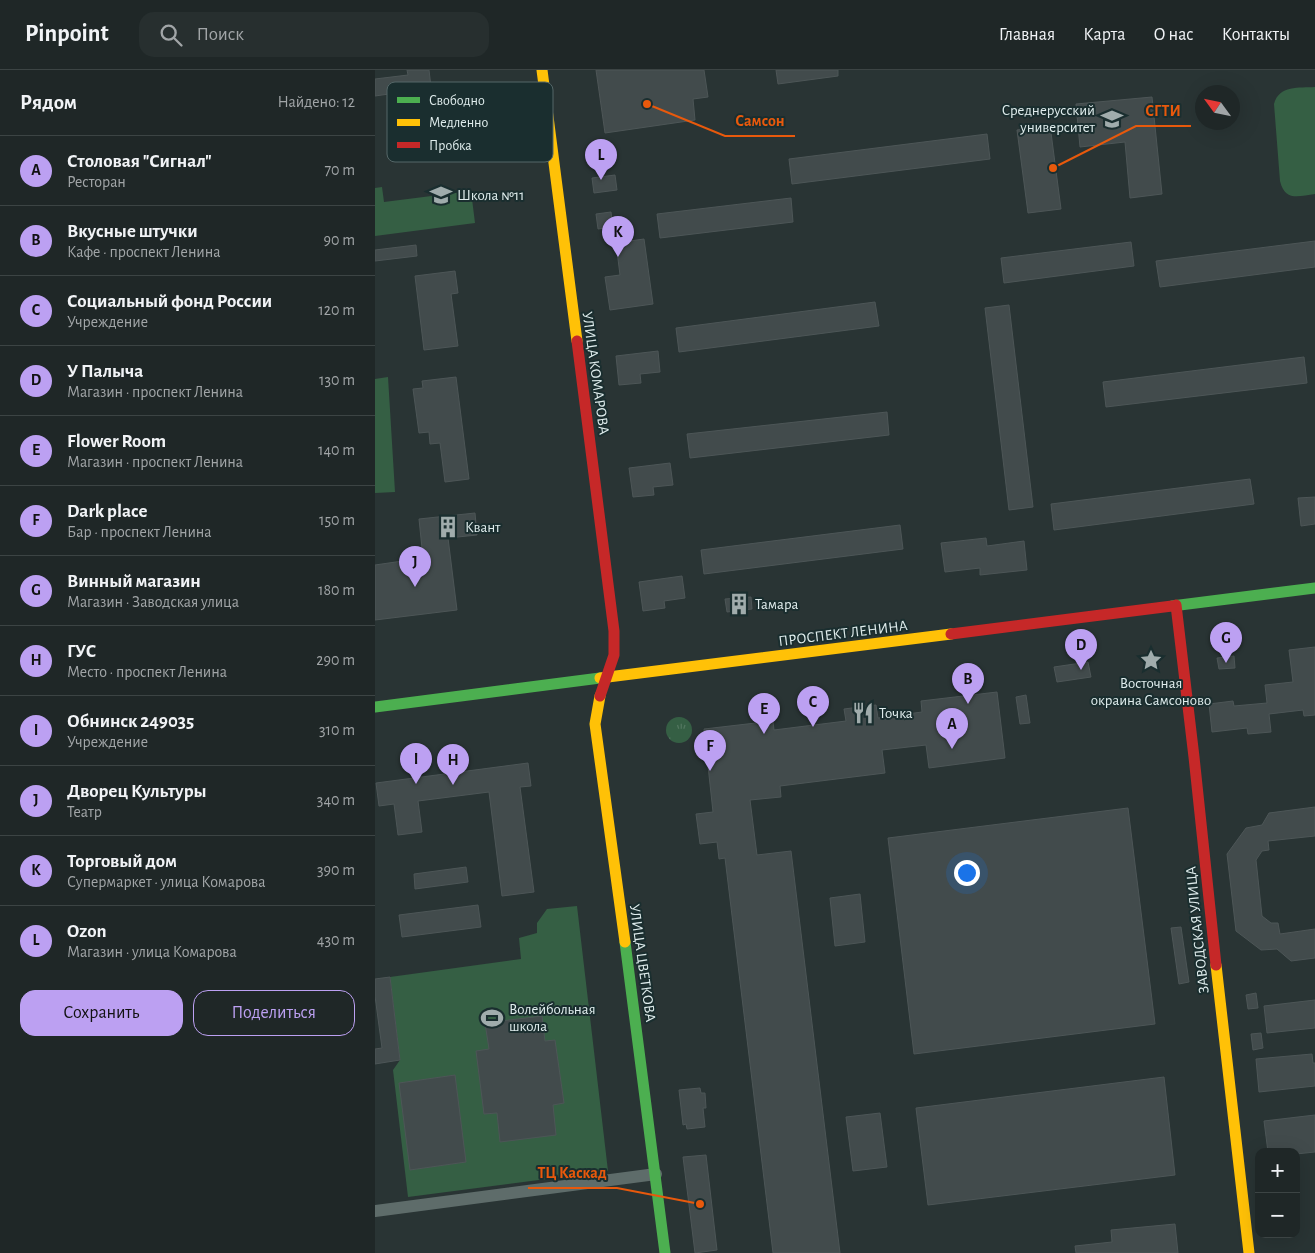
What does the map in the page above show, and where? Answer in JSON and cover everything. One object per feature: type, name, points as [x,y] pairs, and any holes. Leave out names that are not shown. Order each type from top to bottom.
[{"type":"street","name":"УЛИЦА КОМАРОВА","points":[[553,156],[614,631],[614,656],[605,678]]},
{"type":"street","name":"ПРОСПЕКТ ЛЕНИНА","points":[[375,707],[1176,604],[1315,588]]},
{"type":"street","name":"ЗАВОДСКАЯ УЛИЦА","points":[[1176,604],[1249,1253]]},
{"type":"street","name":"УЛИЦА ЦВЕТКОВА","points":[[605,678],[598,702],[595,724],[665,1253]]},
{"type":"street","points":[[375,1211],[656,1174]]},
{"type":"green space","points":[[1315,87],[1315,194],[1293,196],[1285,192],[1280,181],[1274,104],[1280,93],[1290,89]]},
{"type":"green space","points":[[382,187],[384,202],[471,191],[475,223],[375,236],[375,188]]},
{"type":"green space","points":[[388,377],[395,492],[375,493],[375,379]]},
{"type":"green space","points":[[679,717],[688,721],[692,730],[688,739],[679,743],[670,739],[666,730],[670,721]]},
{"type":"green space","name":"Волейбольная школа","points":[[577,906],[608,1171],[408,1197],[393,1070],[400,1060],[390,977],[521,959],[519,938],[537,933],[537,923],[547,909]]},
{"type":"building","points":[[407,70],[429,70],[430,82],[387,82],[387,94],[375,96],[375,79],[408,75]]},
{"type":"building","points":[[596,70],[704,70],[708,97],[693,99],[695,120],[605,133]]},
{"type":"building","points":[[776,70],[838,70],[838,76],[778,84]]},
{"type":"building","points":[[1152,97],[1162,194],[1130,198],[1125,142],[1080,147],[1076,104]]},
{"type":"building","points":[[1050,125],[1061,209],[1028,213],[1017,130]]},
{"type":"building","points":[[987,134],[990,159],[792,184],[789,159]]},
{"type":"building","points":[[615,175],[617,190],[594,193],[592,178]]},
{"type":"building","points":[[791,198],[793,222],[660,238],[657,214]]},
{"type":"building","points":[[611,212],[613,227],[598,229],[596,214]]},
{"type":"building","points":[[644,239],[653,304],[610,310],[605,277],[620,275],[616,243]]},
{"type":"building","points":[[1315,241],[1315,267],[1160,287],[1156,261]]},
{"type":"building","points":[[1131,242],[1134,266],[1004,283],[1001,258]]},
{"type":"building","points":[[416,245],[417,256],[375,261],[375,250]]},
{"type":"building","points":[[455,271],[458,293],[451,294],[458,346],[424,350],[415,276]]},
{"type":"building","points":[[875,302],[879,326],[679,352],[676,328]]},
{"type":"building","points":[[1009,305],[1033,507],[1009,510],[985,308]]},
{"type":"building","points":[[658,351],[660,372],[640,374],[641,383],[619,385],[616,356]]},
{"type":"building","points":[[1304,357],[1307,383],[1106,407],[1103,382]]},
{"type":"building","points":[[456,377],[469,479],[445,482],[440,443],[430,444],[429,432],[419,433],[413,389],[423,388],[422,381]]},
{"type":"building","points":[[887,412],[889,435],[690,458],[687,434]]},
{"type":"building","points":[[670,463],[673,485],[653,487],[654,495],[633,497],[629,468]]},
{"type":"building","points":[[1250,479],[1254,504],[1054,530],[1051,504]]},
{"type":"building","points":[[1315,497],[1315,524],[1301,526],[1298,498]]},
{"type":"building","points":[[475,513],[477,535],[448,538],[457,610],[375,620],[375,565],[423,558],[419,519]]},
{"type":"building","points":[[900,525],[903,549],[704,574],[701,550]]},
{"type":"building","points":[[986,538],[987,546],[1024,541],[1027,570],[980,575],[980,568],[945,572],[941,543]]},
{"type":"building","points":[[682,576],[685,598],[664,601],[665,608],[643,611],[639,582]]},
{"type":"building","name":"Тамара","points":[[751,597],[752,609],[727,612],[725,599]]},
{"type":"building","points":[[1315,647],[1315,715],[1304,716],[1303,710],[1269,714],[1271,732],[1248,734],[1247,728],[1212,732],[1209,704],[1233,701],[1234,706],[1267,703],[1265,685],[1293,682],[1289,650]]},
{"type":"building","points":[[1234,656],[1235,668],[1219,669],[1217,658]]},
{"type":"building","points":[[1088,662],[1091,677],[1057,682],[1054,667]]},
{"type":"building","points":[[997,692],[1005,758],[929,768],[926,745],[882,750],[885,773],[780,786],[781,797],[750,800],[757,855],[791,851],[840,1253],[773,1253],[725,858],[719,859],[717,842],[700,844],[696,814],[713,812],[704,729],[773,721],[774,730],[846,721],[844,709],[876,705],[878,718],[922,712],[921,701]]},
{"type":"building","points":[[1026,695],[1030,723],[1020,724],[1016,697]]},
{"type":"building","points":[[528,763],[531,786],[520,787],[534,892],[502,896],[489,792],[418,801],[422,832],[398,835],[394,804],[379,806],[376,783]]},
{"type":"building","points":[[1315,807],[1315,836],[1268,841],[1269,850],[1262,851],[1256,860],[1262,916],[1271,923],[1278,923],[1280,934],[1315,929],[1315,958],[1291,961],[1277,949],[1261,950],[1236,931],[1227,854],[1246,828],[1262,825],[1269,813]]},
{"type":"building","points":[[1128,808],[1155,1024],[914,1054],[888,838]]},
{"type":"building","points":[[466,867],[468,882],[415,889],[414,874]]},
{"type":"building","points":[[860,894],[865,942],[835,946],[830,898]]},
{"type":"building","points":[[478,905],[481,927],[402,937],[399,915]]},
{"type":"building","points":[[1181,927],[1189,982],[1179,984],[1171,928]]},
{"type":"building","points":[[390,977],[400,1060],[375,1064],[375,1049],[382,1048],[375,996],[375,979]]},
{"type":"building","points":[[1256,993],[1258,1008],[1248,1009],[1246,995]]},
{"type":"building","points":[[1315,1000],[1315,1028],[1267,1033],[1264,1006]]},
{"type":"building","points":[[542,1016],[545,1041],[555,1040],[564,1103],[553,1105],[556,1135],[500,1142],[497,1113],[484,1114],[476,1051],[489,1049],[485,1023]]},
{"type":"building","points":[[1261,1033],[1263,1048],[1253,1050],[1251,1034]]},
{"type":"building","points":[[1312,1054],[1313,1063],[1315,1063],[1315,1086],[1259,1092],[1256,1059]]},
{"type":"building","points":[[455,1075],[466,1162],[410,1170],[399,1083]]},
{"type":"building","points":[[1164,1077],[1175,1175],[928,1205],[916,1108]]},
{"type":"building","points":[[700,1088],[701,1093],[705,1093],[706,1108],[703,1108],[705,1127],[687,1129],[686,1124],[683,1125],[679,1090]]},
{"type":"building","points":[[880,1113],[887,1167],[853,1171],[846,1117]]},
{"type":"building","points":[[1315,1115],[1315,1152],[1300,1154],[1300,1148],[1267,1148],[1264,1121]]},
{"type":"building","points":[[706,1155],[717,1250],[695,1253],[683,1157]]},
{"type":"building","points":[[1175,1224],[1178,1253],[1076,1253],[1075,1246],[1112,1242],[1111,1230]]},
{"type":"traffic: fast","points":[[1172,606],[1315,588]]},
{"type":"traffic: fast","points":[[375,707],[600,678]]},
{"type":"traffic: fast","points":[[625,942],[665,1253]]},
{"type":"traffic: slow","points":[[542,70],[544,82]]},
{"type":"traffic: slow","points":[[553,155],[577,341]]},
{"type":"traffic: slow","points":[[600,678],[951,634]]},
{"type":"traffic: slow","points":[[600,696],[595,724],[625,942]]},
{"type":"traffic: slow","points":[[1216,965],[1249,1253]]},
{"type":"traffic: jam","points":[[577,341],[614,631],[614,655],[600,696]]},
{"type":"traffic: jam","points":[[1176,605],[1216,965]]},
{"type":"traffic: jam","points":[[951,634],[1172,606]]},
{"type":"place","name":"Самсон","points":[[647,104]]},
{"type":"place","name":"Среднерусский университет","points":[[1112,119]]},
{"type":"place","name":"СГТИ","points":[[1053,168]]},
{"type":"place","name":"Ozon","points":[[601,180]]},
{"type":"place","name":"Школа №11","points":[[441,195]]},
{"type":"place","name":"Торговый дом","points":[[618,257]]},
{"type":"place","name":"Квант","points":[[448,527]]},
{"type":"place","name":"Дворец Культуры","points":[[415,587]]},
{"type":"place","name":"Тамара","points":[[739,604]]},
{"type":"place","name":"Восточная окраина Самсоново","points":[[1151,660]]},
{"type":"place","name":"Винный магазин","points":[[1226,663]]},
{"type":"place","name":"У Палыча","points":[[1081,670]]},
{"type":"place","name":"Вкусные штучки","points":[[968,704]]},
{"type":"place","name":"Точка","points":[[863,713]]},
{"type":"place","name":"Социальный фонд России","points":[[813,727]]},
{"type":"place","name":"Flower Room","points":[[764,734]]},
{"type":"place","name":"Столовая \"Сигнал\"","points":[[952,749]]},
{"type":"place","name":"Dark place","points":[[710,771]]},
{"type":"place","name":"Обнинск 249035","points":[[416,784]]},
{"type":"place","name":"ГУС","points":[[453,785]]},
{"type":"place","name":"Волейбольная школа","points":[[492,1018]]},
{"type":"place","name":"ТЦ Каскад","points":[[700,1204]]}]
